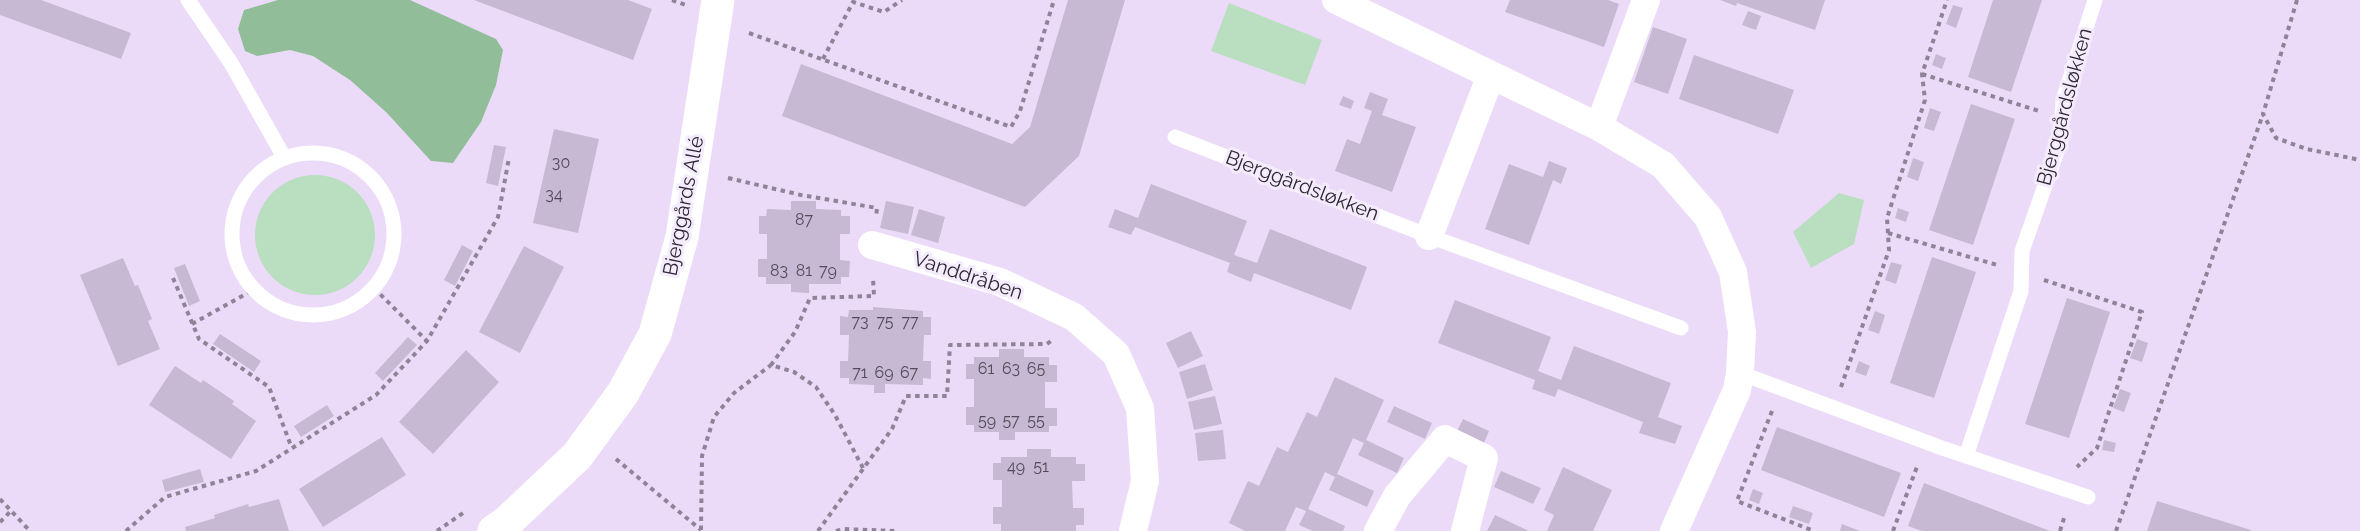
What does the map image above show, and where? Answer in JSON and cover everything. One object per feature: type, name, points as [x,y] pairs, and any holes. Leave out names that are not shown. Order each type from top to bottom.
[{"type":"street","points":[[1599,127],[1646,0]]},
{"type":"street","points":[[1341,1],[1599,127],[1663,165],[1708,217],[1733,272],[1742,332],[1740,373],[1737,390],[1674,531]]},
{"type":"street","name":"Bjerggårds Allé","points":[[494,531],[507,522],[577,456],[623,393],[655,334],[682,237],[697,2]]},
{"type":"street","points":[[1429,236],[1491,75]]},
{"type":"street","name":"Vanddråben","points":[[872,245],[1000,282],[1074,317],[1116,354],[1140,408],[1145,481],[1133,531]]},
{"type":"street","points":[[1378,531],[1398,496],[1445,439],[1484,458],[1465,531]]},
{"type":"lane","points":[[188,0],[231,63],[284,157]]},
{"type":"lane","name":"Bjerggårdsløkken","points":[[1966,456],[2020,291],[2022,251],[2061,140],[2063,100],[2095,0]]},
{"type":"lane","name":"Bjerggårdsløkken","points":[[1175,137],[1429,236],[1681,328]]},
{"type":"lane","points":[[313,152],[347,159],[371,177],[389,205],[395,234],[387,268],[374,288],[346,308],[313,315],[276,307],[253,290],[236,262],[231,234],[238,200],[255,176],[284,157],[313,152]]},
{"type":"lane","points":[[1740,373],[1966,456],[2088,497]]},
{"type":"path","points":[[672,0],[697,2]]},
{"type":"path","points":[[823,60],[853,2],[884,12],[902,0]]},
{"type":"path","points":[[749,33],[1011,127],[1020,111],[1054,0]]},
{"type":"path","points":[[1834,407],[1889,250],[1887,218],[1925,100],[1922,74],[1947,0]]},
{"type":"path","points":[[2116,531],[2263,114],[2297,0]]},
{"type":"path","points":[[684,17],[697,2]]},
{"type":"path","points":[[1922,74],[2062,119]]},
{"type":"path","points":[[2263,114],[2276,138],[2307,149],[2360,160]]},
{"type":"path","points":[[126,531],[165,497],[256,471],[291,446],[376,395],[428,341],[498,217],[509,158]]},
{"type":"path","points":[[702,530],[702,456],[714,417],[734,393],[771,364],[795,332],[810,298],[874,296],[872,245],[877,208],[801,195],[728,178]]},
{"type":"path","points":[[1888,233],[2142,312],[2097,447],[2057,487]]},
{"type":"path","points":[[173,278],[199,339],[269,387],[291,446]]},
{"type":"path","points":[[374,288],[428,341]]},
{"type":"path","points":[[192,324],[253,290]]},
{"type":"path","points":[[818,531],[892,429],[906,396],[947,396],[950,345],[1047,344],[1074,317]]},
{"type":"path","points":[[771,364],[794,372],[816,387],[835,415],[863,468]]},
{"type":"path","points":[[1780,388],[1737,501],[1814,531]]},
{"type":"path","points":[[1893,531],[1926,441]]},
{"type":"path","points":[[616,459],[702,530]]},
{"type":"path","points":[[0,499],[30,531]]},
{"type":"path","points":[[437,531],[473,506]]},
{"type":"path","points":[[0,522],[11,511]]},
{"type":"path","points":[[836,531],[844,529],[896,531]]},
{"type":"green space","points":[[278,0],[410,0],[496,39],[503,50],[496,85],[481,122],[453,163],[431,161],[386,112],[350,80],[313,56],[290,50],[257,56],[245,51],[238,29],[244,10]]},
{"type":"green space","points":[[1229,3],[1322,40],[1305,85],[1211,51]]},
{"type":"green space","points":[[315,175],[338,180],[357,193],[370,212],[375,235],[370,258],[357,277],[338,290],[315,295],[292,290],[273,277],[260,258],[255,235],[260,212],[273,193],[292,180]]},
{"type":"green space","points":[[1839,193],[1864,200],[1854,244],[1811,268],[1793,232]]},
{"type":"building","points":[[0,0],[41,0],[131,33],[121,59],[0,15]]},
{"type":"building","points":[[474,0],[628,0],[652,9],[633,60]]},
{"type":"building","points":[[1068,0],[1125,0],[1079,156],[1025,207],[782,116],[801,64],[1012,144],[1030,127]]},
{"type":"building","points":[[1510,0],[1608,0],[1619,4],[1604,47],[1505,12]]},
{"type":"building","points":[[1720,0],[1825,0],[1815,30],[1737,3],[1736,6]]},
{"type":"building","points":[[1993,0],[2042,0],[2011,92],[1968,77]]},
{"type":"building","points":[[1953,5],[1963,8],[1956,28],[1946,24]]},
{"type":"building","points":[[1748,11],[1761,16],[1756,30],[1742,25]]},
{"type":"building","points":[[1653,27],[1687,39],[1668,94],[1634,82]]},
{"type":"building","points":[[1936,54],[1946,58],[1942,69],[1932,65]]},
{"type":"building","points":[[1694,55],[1794,90],[1778,134],[1679,99]]},
{"type":"building","points":[[1370,92],[1388,99],[1382,115],[1416,127],[1392,192],[1335,171],[1347,139],[1360,144],[1372,111],[1364,108]]},
{"type":"building","points":[[1343,96],[1354,101],[1351,109],[1339,105]]},
{"type":"building","points":[[1971,104],[2015,119],[1973,245],[1929,230]]},
{"type":"building","points":[[1930,108],[1941,112],[1934,131],[1924,128]]},
{"type":"building","points":[[554,129],[599,139],[578,233],[533,223]]},
{"type":"building","points":[[494,145],[506,147],[498,186],[486,183]]},
{"type":"building","points":[[1913,158],[1924,162],[1918,181],[1907,177]]},
{"type":"building","points":[[1549,161],[1567,168],[1561,184],[1553,180],[1529,245],[1485,229],[1509,164],[1543,177]]},
{"type":"building","points":[[1151,184],[1247,221],[1234,255],[1257,263],[1270,229],[1367,267],[1351,310],[1254,273],[1251,282],[1227,272],[1230,263],[1135,227],[1131,235],[1108,227],[1115,209],[1138,218]]},
{"type":"building","points":[[791,201],[816,201],[816,209],[841,210],[841,216],[850,216],[850,234],[840,234],[840,260],[850,261],[849,277],[841,277],[841,284],[809,284],[809,293],[791,292],[791,284],[766,284],[766,277],[758,277],[758,259],[767,259],[767,234],[759,234],[759,216],[766,216],[767,209],[791,210]]},
{"type":"building","points":[[886,201],[914,207],[908,234],[880,228]]},
{"type":"building","points":[[1898,208],[1909,212],[1906,222],[1895,218]]},
{"type":"building","points":[[919,209],[945,217],[938,243],[911,235]]},
{"type":"building","points":[[462,245],[473,251],[455,286],[444,280]]},
{"type":"building","points":[[524,246],[564,267],[520,353],[479,332]]},
{"type":"building","points":[[1932,257],[1976,272],[1934,398],[1890,383]]},
{"type":"building","points":[[123,258],[135,286],[138,285],[152,319],[148,321],[160,349],[118,366],[80,275]]},
{"type":"building","points":[[1891,262],[1902,265],[1896,284],[1885,280]]},
{"type":"building","points":[[185,264],[200,301],[189,306],[174,268]]},
{"type":"building","points":[[2067,298],[2110,312],[2069,438],[2025,424]]},
{"type":"building","points":[[1455,300],[1551,337],[1538,371],[1561,380],[1574,346],[1671,383],[1658,417],[1682,426],[1675,444],[1639,433],[1643,422],[1558,389],[1555,397],[1532,389],[1535,380],[1438,343]]},
{"type":"building","points":[[873,307],[923,311],[923,317],[931,317],[931,335],[924,335],[923,361],[931,361],[931,379],[923,378],[923,385],[885,384],[885,393],[874,393],[874,385],[849,384],[849,378],[840,378],[840,361],[848,361],[849,335],[840,335],[840,316],[848,317],[849,310],[873,310]]},
{"type":"building","points":[[1875,311],[1885,315],[1879,334],[1868,330]]},
{"type":"building","points":[[1191,331],[1203,356],[1178,368],[1166,343]]},
{"type":"building","points":[[220,334],[261,361],[254,372],[213,344]]},
{"type":"building","points":[[408,337],[417,345],[383,381],[375,373]]},
{"type":"building","points":[[2137,339],[2148,343],[2142,362],[2130,358]]},
{"type":"building","points":[[999,349],[1024,349],[1024,357],[1049,357],[1049,365],[1057,365],[1057,382],[1045,382],[1045,408],[1057,408],[1057,426],[1049,426],[1049,432],[1015,432],[1015,440],[999,440],[999,432],[974,432],[974,425],[966,425],[966,407],[974,407],[974,379],[966,379],[966,364],[974,364],[974,357],[999,357]]},
{"type":"building","points":[[466,350],[499,382],[433,454],[399,422]]},
{"type":"building","points":[[1859,361],[1870,366],[1866,376],[1855,372]]},
{"type":"building","points":[[1205,364],[1213,390],[1187,399],[1179,372]]},
{"type":"building","points":[[175,366],[201,383],[203,380],[234,401],[232,404],[256,421],[231,459],[149,405]]},
{"type":"building","points":[[1335,377],[1384,400],[1366,440],[1404,458],[1397,473],[1358,455],[1364,443],[1353,438],[1337,474],[1374,491],[1367,507],[1329,490],[1335,477],[1325,472],[1308,509],[1345,526],[1343,531],[1313,531],[1299,525],[1306,511],[1296,507],[1285,531],[1245,531],[1229,523],[1248,481],[1259,486],[1277,447],[1288,452],[1307,412],[1317,417]]},
{"type":"building","points":[[2120,389],[2131,393],[2124,412],[2113,408]]},
{"type":"building","points":[[1215,396],[1222,424],[1194,430],[1188,402]]},
{"type":"building","points":[[327,405],[334,416],[301,437],[294,426]]},
{"type":"building","points":[[1394,406],[1432,423],[1425,439],[1387,422]]},
{"type":"building","points":[[1463,419],[1489,431],[1483,445],[1456,433]]},
{"type":"building","points":[[1777,427],[1901,473],[1884,517],[1761,470]]},
{"type":"building","points":[[1223,430],[1226,459],[1198,461],[1195,433]]},
{"type":"building","points":[[382,437],[406,475],[323,527],[299,489]]},
{"type":"building","points":[[2104,440],[2116,443],[2114,452],[2102,450]]},
{"type":"building","points":[[1027,449],[1051,449],[1051,457],[1076,457],[1076,464],[1085,464],[1085,481],[1072,481],[1073,508],[1084,508],[1084,525],[1076,525],[1076,531],[1001,531],[1001,524],[993,524],[993,507],[1002,507],[1002,480],[993,480],[993,463],[1001,463],[1001,457],[1027,457]]},
{"type":"building","points":[[1563,467],[1612,490],[1593,531],[1547,531],[1554,515],[1544,510]]},
{"type":"building","points":[[200,469],[204,482],[165,492],[162,480]]},
{"type":"building","points":[[1501,471],[1541,488],[1533,504],[1494,487]]},
{"type":"building","points":[[1924,483],[2050,531],[1922,531],[1908,526]]},
{"type":"building","points":[[1753,489],[1763,493],[1759,504],[1749,500]]},
{"type":"building","points":[[279,499],[289,531],[186,531],[185,527],[215,518],[214,515],[248,504],[249,507]]},
{"type":"building","points":[[2157,501],[2251,530],[2251,531],[2147,531]]},
{"type":"building","points":[[1793,506],[1813,513],[1809,524],[1789,517]]},
{"type":"building","points":[[1495,515],[1529,531],[1487,531]]},
{"type":"building","points":[[1842,524],[1860,531],[1840,531]]}]
